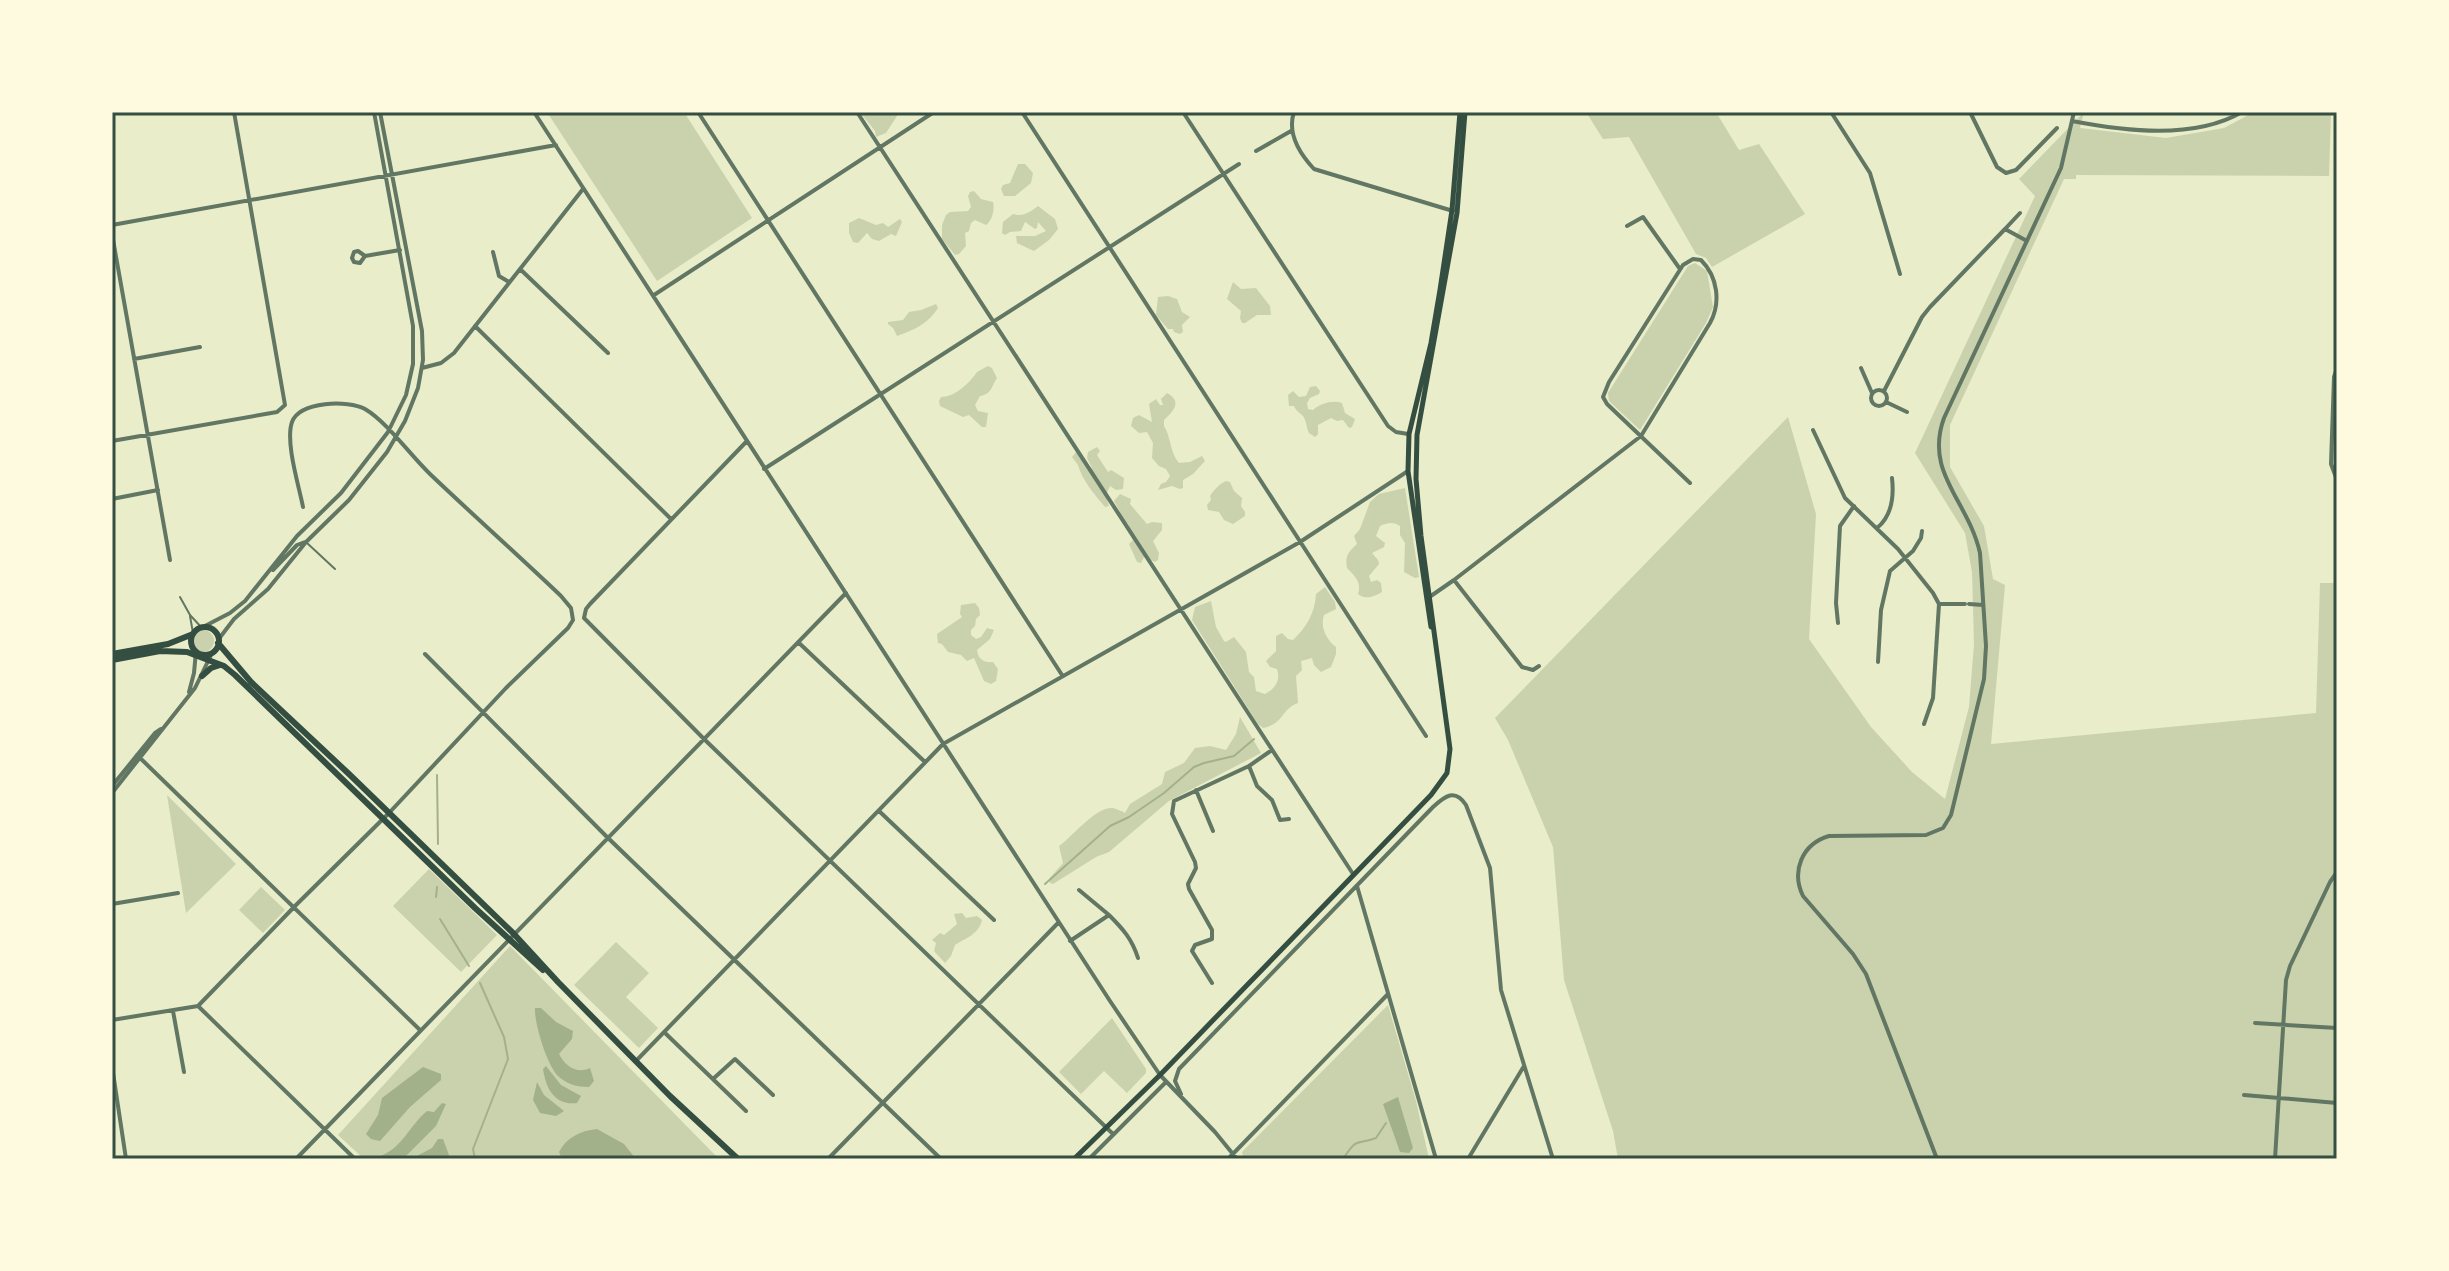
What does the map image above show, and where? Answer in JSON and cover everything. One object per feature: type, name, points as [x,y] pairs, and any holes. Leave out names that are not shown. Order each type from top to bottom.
[{"type":"main road","points":[[1428,598],[1416,479],[1417,435],[1455,211],[1462,112]]},
{"type":"main road","points":[[1074,1159],[1160,1075],[1431,795],[1447,773],[1450,749],[1408,471],[1409,434],[1431,343],[1455,211]]},
{"type":"main road","points":[[1408,471],[1417,458]]},
{"type":"main road","points":[[1408,471],[1416,479]]},
{"type":"main road","points":[[112,654],[168,644],[203,627],[214,631],[218,642],[251,682],[738,1159]]},
{"type":"main road","points":[[193,634],[193,652]]},
{"type":"main road","points":[[210,656],[218,642]]},
{"type":"main road","points":[[112,660],[160,651],[193,652],[210,656],[235,675]]},
{"type":"main road","points":[[210,656],[235,675],[387,816]]},
{"type":"main road","points":[[202,676],[214,667],[224,666]]},
{"type":"street","points":[[112,441],[273,413],[285,405],[234,112]]},
{"type":"street","points":[[203,627],[240,606],[297,536],[351,481],[388,432],[402,405],[413,364],[413,326],[403,250],[377,112]]},
{"type":"street","points":[[534,112],[1070,941],[1160,1075],[1237,1159]]},
{"type":"street","points":[[698,112],[1062,675]]},
{"type":"street","points":[[857,112],[1353,874]]},
{"type":"street","points":[[654,295],[934,112]]},
{"type":"street","points":[[1022,112],[1426,736]]},
{"type":"street","points":[[1183,112],[1388,426],[1400,434],[1417,435]]},
{"type":"street","points":[[1294,112],[1291,131],[1302,155],[1314,169],[1455,211]]},
{"type":"street","points":[[1831,112],[1869,170],[1900,274]]},
{"type":"street","points":[[1970,112],[1997,167],[2006,173],[2016,170],[2057,128]]},
{"type":"street","points":[[1937,1159],[1866,974],[1853,954],[1803,896],[1796,876],[1801,858],[1808,848],[1822,838],[1926,835],[1946,825],[1951,815],[1984,679],[1986,646],[1977,538],[1941,467],[1937,451],[1938,435],[2061,168],[2074,112]]},
{"type":"street","points":[[2072,121],[2139,131],[2166,131],[2221,121],[2242,112]]},
{"type":"street","points":[[1256,151],[1291,131]]},
{"type":"street","points":[[112,225],[556,145]]},
{"type":"street","points":[[764,469],[1239,164]]},
{"type":"street","points":[[422,368],[438,364],[451,356],[583,189]]},
{"type":"street","points":[[1884,391],[1926,312],[2020,213]]},
{"type":"street","points":[[1627,226],[1643,217],[1680,270]]},
{"type":"street","points":[[2005,229],[2027,241]]},
{"type":"street","points":[[112,234],[170,560]]},
{"type":"street","points":[[365,256],[403,250]]},
{"type":"street","points":[[218,642],[234,619],[268,589],[306,542],[349,500],[396,439],[413,401],[422,368],[422,331],[413,281],[403,250]]},
{"type":"street","points":[[493,252],[499,276],[509,282]]},
{"type":"street","points":[[1428,598],[1641,436],[1717,308],[1713,278],[1705,263],[1693,259],[1688,260],[1680,270],[1603,395],[1607,404],[1641,436],[1690,483]]},
{"type":"street","points":[[520,269],[608,353]]},
{"type":"street","points":[[405,281],[413,281]]},
{"type":"street","points":[[475,326],[671,519]]},
{"type":"street","points":[[134,359],[200,347]]},
{"type":"street","points":[[1861,368],[1872,393],[1871,400],[1882,405],[1886,402]]},
{"type":"street","points":[[2337,368],[2334,377],[2331,464],[2337,480]]},
{"type":"street","points":[[1872,393],[1879,389],[1884,391],[1886,402]]},
{"type":"street","points":[[1886,402],[1907,412]]},
{"type":"street","points":[[112,1020],[198,1006],[387,816],[483,712],[568,628],[574,616],[561,596],[367,411],[347,403],[309,408],[298,414],[292,423],[291,440],[303,507]]},
{"type":"street","points":[[1813,430],[1842,492],[1906,558],[1939,604],[1933,698],[1924,724]]},
{"type":"street","points":[[746,442],[586,609],[584,616],[587,622],[1113,1134]]},
{"type":"street","points":[[636,1061],[943,744],[1300,542],[1408,471]]},
{"type":"street","points":[[1877,528],[1890,510],[1892,478]]},
{"type":"street","points":[[112,499],[158,490]]},
{"type":"street","points":[[1838,623],[1835,610],[1840,526],[1854,506]]},
{"type":"street","points":[[1878,662],[1881,610],[1890,574],[1895,565],[1918,544],[1922,531]]},
{"type":"street","points":[[271,571],[297,545],[306,542]]},
{"type":"street","points":[[1454,580],[1522,667],[1533,670],[1539,666]]},
{"type":"street","points":[[296,1159],[846,593]]},
{"type":"street","points":[[1939,604],[1983,605]]},
{"type":"street","points":[[798,642],[925,762]]},
{"type":"street","points":[[186,698],[194,673],[193,652]]},
{"type":"street","points":[[425,654],[607,837],[941,1159]]},
{"type":"street","points":[[112,786],[186,698],[202,676],[210,656]]},
{"type":"street","points":[[1212,983],[1192,948],[1212,939],[1212,930],[1189,889],[1195,862],[1172,814],[1174,801],[1249,766],[1272,750]]},
{"type":"street","points":[[112,793],[138,757]]},
{"type":"street","points":[[138,757],[420,1030]]},
{"type":"street","points":[[1249,766],[1257,786],[1269,796],[1280,820],[1289,819]]},
{"type":"street","points":[[1196,790],[1213,831]]},
{"type":"street","points":[[1187,1103],[1175,1084],[1179,1069],[1441,799],[1455,795],[1466,805],[1490,868],[1500,983],[1553,1159]]},
{"type":"street","points":[[879,811],[994,920]]},
{"type":"street","points":[[2275,1159],[2288,973],[2337,872]]},
{"type":"street","points":[[1357,886],[1436,1159]]},
{"type":"street","points":[[1079,890],[1126,932],[1134,943],[1138,958]]},
{"type":"street","points":[[112,904],[178,893]]},
{"type":"street","points":[[1328,899],[1336,907]]},
{"type":"street","points":[[1070,941],[1109,915]]},
{"type":"street","points":[[828,1159],[1058,923]]},
{"type":"street","points":[[1228,1159],[1388,993]]},
{"type":"street","points":[[198,1006],[355,1159]]},
{"type":"street","points":[[173,1011],[184,1072]]},
{"type":"street","points":[[2255,1023],[2337,1028]]},
{"type":"street","points":[[664,1032],[746,1111]]},
{"type":"street","points":[[713,1079],[735,1059],[773,1095]]},
{"type":"street","points":[[112,1066],[126,1159]]},
{"type":"street","points":[[1468,1159],[1524,1066]]},
{"type":"street","points":[[1089,1159],[1166,1082]]},
{"type":"street","points":[[2244,1095],[2337,1103]]},
{"type":"lane","points":[[306,542],[335,569]]},
{"type":"lane","points":[[180,597],[190,615],[203,627]]},
{"type":"lane","points":[[190,615],[193,634]]},
{"type":"shaded area","points":[[547,112],[684,112],[752,218],[657,281]]},
{"type":"shaded area","points":[[860,112],[896,112],[897,116],[886,133],[876,137]]},
{"type":"shaded area","points":[[1586,112],[1716,112],[1739,150],[1759,144],[1805,214],[1712,267],[1706,258],[1696,254],[1629,137],[1603,139]]},
{"type":"shaded area","points":[[2084,112],[2080,128],[2166,138],[2224,128],[2254,112],[2331,112],[2329,176],[2076,175],[2076,179],[2064,179],[1950,425],[1950,467],[1984,526],[1993,579],[2005,585],[1991,744],[2316,713],[2320,583],[2337,583],[2337,1159],[1618,1159],[1613,1131],[1564,980],[1553,847],[1508,740],[1495,718],[1788,417],[1816,514],[1809,639],[1871,727],[1912,772],[1945,799],[1969,707],[1974,644],[1972,572],[1965,533],[1915,453],[2035,196],[2019,179]]},
{"type":"shaded area","points":[[1018,164],[1025,164],[1033,173],[1031,183],[1015,196],[1004,196],[1001,189],[1010,183]]},
{"type":"shaded area","points":[[974,191],[981,199],[993,202],[992,215],[986,225],[975,220],[971,223],[969,231],[965,233],[966,246],[955,255],[942,239],[942,225],[950,212],[968,211],[971,207],[968,196]]},
{"type":"shaded area","points":[[1038,206],[1055,219],[1058,229],[1034,251],[1017,243],[1016,236],[1035,236],[1046,231],[1038,222],[1035,229],[1025,222],[1021,231],[1002,233],[1003,222],[1013,214],[1023,214]]},
{"type":"shaded area","points":[[859,218],[888,227],[900,219],[902,222],[896,236],[891,234],[879,241],[867,233],[858,243],[853,242],[849,223]]},
{"type":"shaded area","points":[[1695,263],[1707,271],[1713,307],[1640,430],[1609,401],[1608,393],[1688,266]]},
{"type":"shaded area","points":[[1233,282],[1241,289],[1256,288],[1270,306],[1271,315],[1257,315],[1242,323],[1241,311],[1227,299]]},
{"type":"shaded area","points":[[1158,297],[1177,299],[1182,312],[1190,317],[1182,325],[1183,332],[1180,334],[1168,329],[1156,315]]},
{"type":"shaded area","points":[[936,304],[938,308],[930,318],[897,336],[888,324],[903,320],[909,312]]},
{"type":"shaded area","points":[[988,366],[997,378],[989,392],[980,396],[975,405],[978,411],[988,413],[986,427],[969,415],[963,417],[940,406],[941,397],[957,392],[977,372]]},
{"type":"shaded area","points":[[1316,386],[1319,394],[1310,398],[1308,409],[1313,410],[1331,402],[1342,403],[1345,413],[1355,419],[1352,427],[1349,428],[1343,420],[1331,418],[1318,425],[1315,437],[1309,433],[1303,416],[1294,406],[1289,406],[1288,395],[1293,391],[1299,397],[1306,396],[1310,387]]},
{"type":"shaded area","points":[[1167,393],[1175,403],[1164,420],[1164,426],[1176,459],[1179,463],[1190,462],[1202,456],[1205,461],[1183,480],[1183,488],[1172,486],[1158,490],[1170,476],[1152,458],[1153,443],[1147,432],[1139,433],[1131,426],[1133,418],[1139,415],[1152,422],[1149,404],[1156,399],[1163,405],[1161,399]]},
{"type":"shaded area","points":[[1097,447],[1100,451],[1097,455],[1108,472],[1111,470],[1124,478],[1123,489],[1116,490],[1110,486],[1106,495],[1109,506],[1105,507],[1072,457],[1076,452],[1089,469],[1092,468],[1087,458],[1088,452]]},
{"type":"shaded area","points":[[1226,481],[1242,498],[1241,506],[1245,512],[1245,516],[1233,524],[1224,520],[1219,512],[1208,510],[1207,505],[1213,492]]},
{"type":"shaded area","points":[[1405,488],[1419,577],[1404,572],[1405,543],[1400,535],[1400,526],[1385,524],[1380,526],[1376,536],[1385,543],[1384,547],[1372,553],[1379,564],[1369,576],[1371,582],[1377,580],[1381,583],[1382,592],[1370,597],[1361,596],[1358,594],[1358,582],[1346,564],[1348,554],[1357,544],[1354,536],[1360,529],[1370,502],[1379,494]]},
{"type":"shaded area","points":[[1120,494],[1131,499],[1130,504],[1147,524],[1162,523],[1162,530],[1153,541],[1159,553],[1155,562],[1144,557],[1141,563],[1137,562],[1129,544],[1133,540],[1128,524],[1122,522],[1114,501]]},
{"type":"shaded area","points":[[1325,587],[1336,609],[1324,615],[1323,619],[1325,632],[1336,647],[1331,667],[1321,672],[1312,658],[1301,661],[1302,670],[1296,676],[1298,703],[1275,723],[1263,728],[1192,620],[1195,607],[1211,601],[1216,627],[1224,641],[1234,637],[1246,652],[1256,691],[1265,694],[1278,680],[1277,669],[1270,667],[1266,661],[1276,651],[1276,636],[1282,633],[1293,640],[1298,635],[1312,614],[1316,594]]},
{"type":"shaded area","points":[[975,603],[980,615],[971,635],[976,639],[987,628],[994,630],[990,639],[977,650],[982,660],[993,662],[998,669],[996,681],[991,684],[984,681],[974,658],[967,661],[938,643],[937,634],[962,617],[961,605]]},
{"type":"shaded area","points":[[203,630],[214,641],[203,652],[192,641]]},
{"type":"shaded area","points":[[1240,717],[1261,753],[1169,801],[1109,852],[1050,883],[1049,879],[1063,863],[1059,846],[1084,823],[1106,809],[1114,808],[1125,813],[1130,804],[1162,784],[1165,772],[1184,763],[1195,748],[1210,746],[1226,750],[1236,734]]},
{"type":"shaded area","points":[[167,795],[236,864],[186,913]]},
{"type":"shaded area","points":[[429,869],[497,935],[461,972],[393,906]]},
{"type":"shaded area","points":[[261,887],[285,910],[263,933],[239,910]]},
{"type":"shaded area","points":[[962,913],[966,918],[977,916],[982,920],[972,935],[955,945],[945,963],[934,951],[936,943],[932,940],[957,924],[954,914]]},
{"type":"shaded area","points":[[616,942],[649,973],[626,997],[658,1028],[639,1048],[574,985]]},
{"type":"shaded area","points":[[510,946],[717,1159],[364,1159],[338,1135]]},
{"type":"shaded area","points":[[1388,1005],[1429,1159],[1244,1159],[1242,1152]]},
{"type":"shaded area","points":[[535,1008],[541,1008],[556,1022],[573,1031],[572,1039],[559,1054],[572,1068],[590,1068],[594,1081],[589,1087],[568,1083],[554,1071],[542,1044]]},
{"type":"shaded area","points":[[1112,1018],[1146,1073],[1127,1093],[1104,1071],[1081,1094],[1059,1072]]},
{"type":"shaded area","points":[[546,1066],[561,1085],[581,1096],[577,1103],[563,1102],[553,1095],[544,1076]]},
{"type":"shaded area","points":[[423,1067],[441,1074],[441,1080],[410,1107],[380,1141],[371,1139],[366,1134],[378,1115],[382,1098]]},
{"type":"shaded area","points":[[537,1082],[544,1095],[564,1111],[556,1116],[540,1113],[533,1100]]},
{"type":"shaded area","points":[[1398,1097],[1413,1148],[1409,1153],[1400,1152],[1383,1104]]},
{"type":"shaded area","points":[[442,1103],[446,1104],[436,1126],[403,1159],[381,1156],[401,1142],[427,1111],[434,1112]]},
{"type":"shaded area","points":[[597,1129],[624,1144],[636,1159],[562,1159],[559,1152],[570,1139]]},
{"type":"shaded area","points":[[438,1139],[443,1139],[449,1155],[446,1159],[411,1159],[432,1148]]},
{"type":"waterway","points":[[1045,884],[1110,826],[1164,793],[1194,767],[1234,756],[1254,739]]},
{"type":"waterway","points":[[437,775],[438,844]]},
{"type":"waterway","points":[[436,897],[437,887]]},
{"type":"waterway","points":[[440,919],[469,966]]},
{"type":"waterway","points":[[475,1159],[473,1149],[508,1059],[504,1037],[480,983]]},
{"type":"waterway","points":[[1343,1159],[1354,1144],[1376,1138],[1386,1123]]}]
